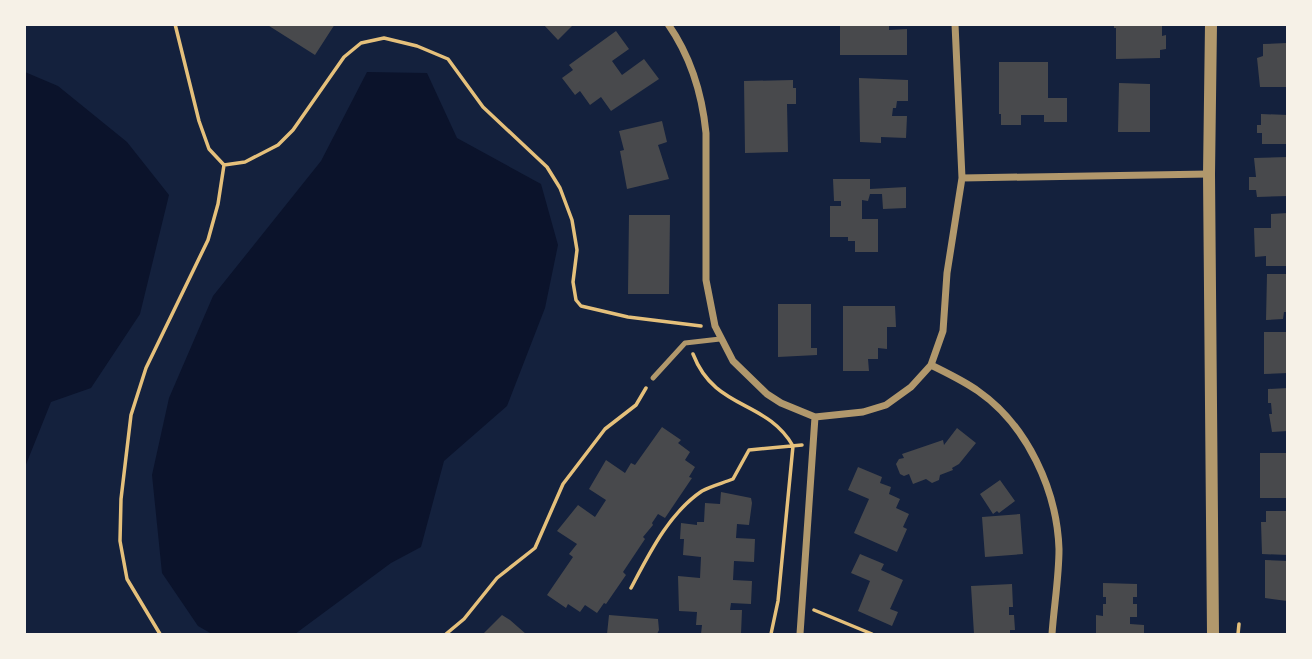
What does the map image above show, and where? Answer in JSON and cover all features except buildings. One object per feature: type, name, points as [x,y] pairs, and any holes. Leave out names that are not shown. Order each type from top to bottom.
[{"type":"street","points":[[668,24],[683,47],[700,92],[704,112],[706,280],[715,327],[733,361],[767,394],[815,417],[863,412],[886,405],[911,387],[931,365],[943,331],[947,273],[962,178],[956,24]]},
{"type":"street","points":[[1211,24],[1209,174],[1213,635]]},
{"type":"street","points":[[962,178],[1209,174]]},
{"type":"street","points":[[931,365],[979,392],[1008,420],[1036,457],[1051,496],[1059,548],[1052,635]]},
{"type":"street","points":[[800,635],[815,417]]},
{"type":"lane","points":[[653,378],[685,344],[720,339]]},
{"type":"path","points":[[175,24],[199,121],[209,149],[224,165]]},
{"type":"path","points":[[224,165],[244,162],[278,145],[293,130],[344,57],[360,43],[384,38],[416,46],[448,59],[483,107],[547,167],[560,188],[572,220],[577,250],[573,282],[576,300],[581,306],[628,317],[715,327]]},
{"type":"path","points":[[160,635],[127,579],[120,541],[121,499],[131,415],[146,368],[208,240],[218,204],[224,165]]},
{"type":"path","points":[[681,325],[700,372],[724,396],[764,415],[787,435],[793,446],[778,601],[771,635]]},
{"type":"path","points":[[446,635],[464,619],[497,578],[535,548],[563,484],[605,429],[636,405],[653,378]]},
{"type":"path","points":[[631,588],[651,550],[682,508],[703,490],[733,479],[749,450],[814,443]]},
{"type":"path","points":[[803,605],[872,635]]},
{"type":"path","points":[[1238,635],[1239,624]]},
{"type":"water","points":[[25,72],[58,86],[127,142],[169,195],[140,314],[91,388],[51,402],[25,467]]},
{"type":"water","points":[[367,72],[427,73],[457,138],[541,184],[558,245],[545,308],[507,406],[444,461],[421,547],[391,563],[295,634],[212,634],[198,626],[162,573],[152,475],[169,398],[213,296],[321,161]]}]
